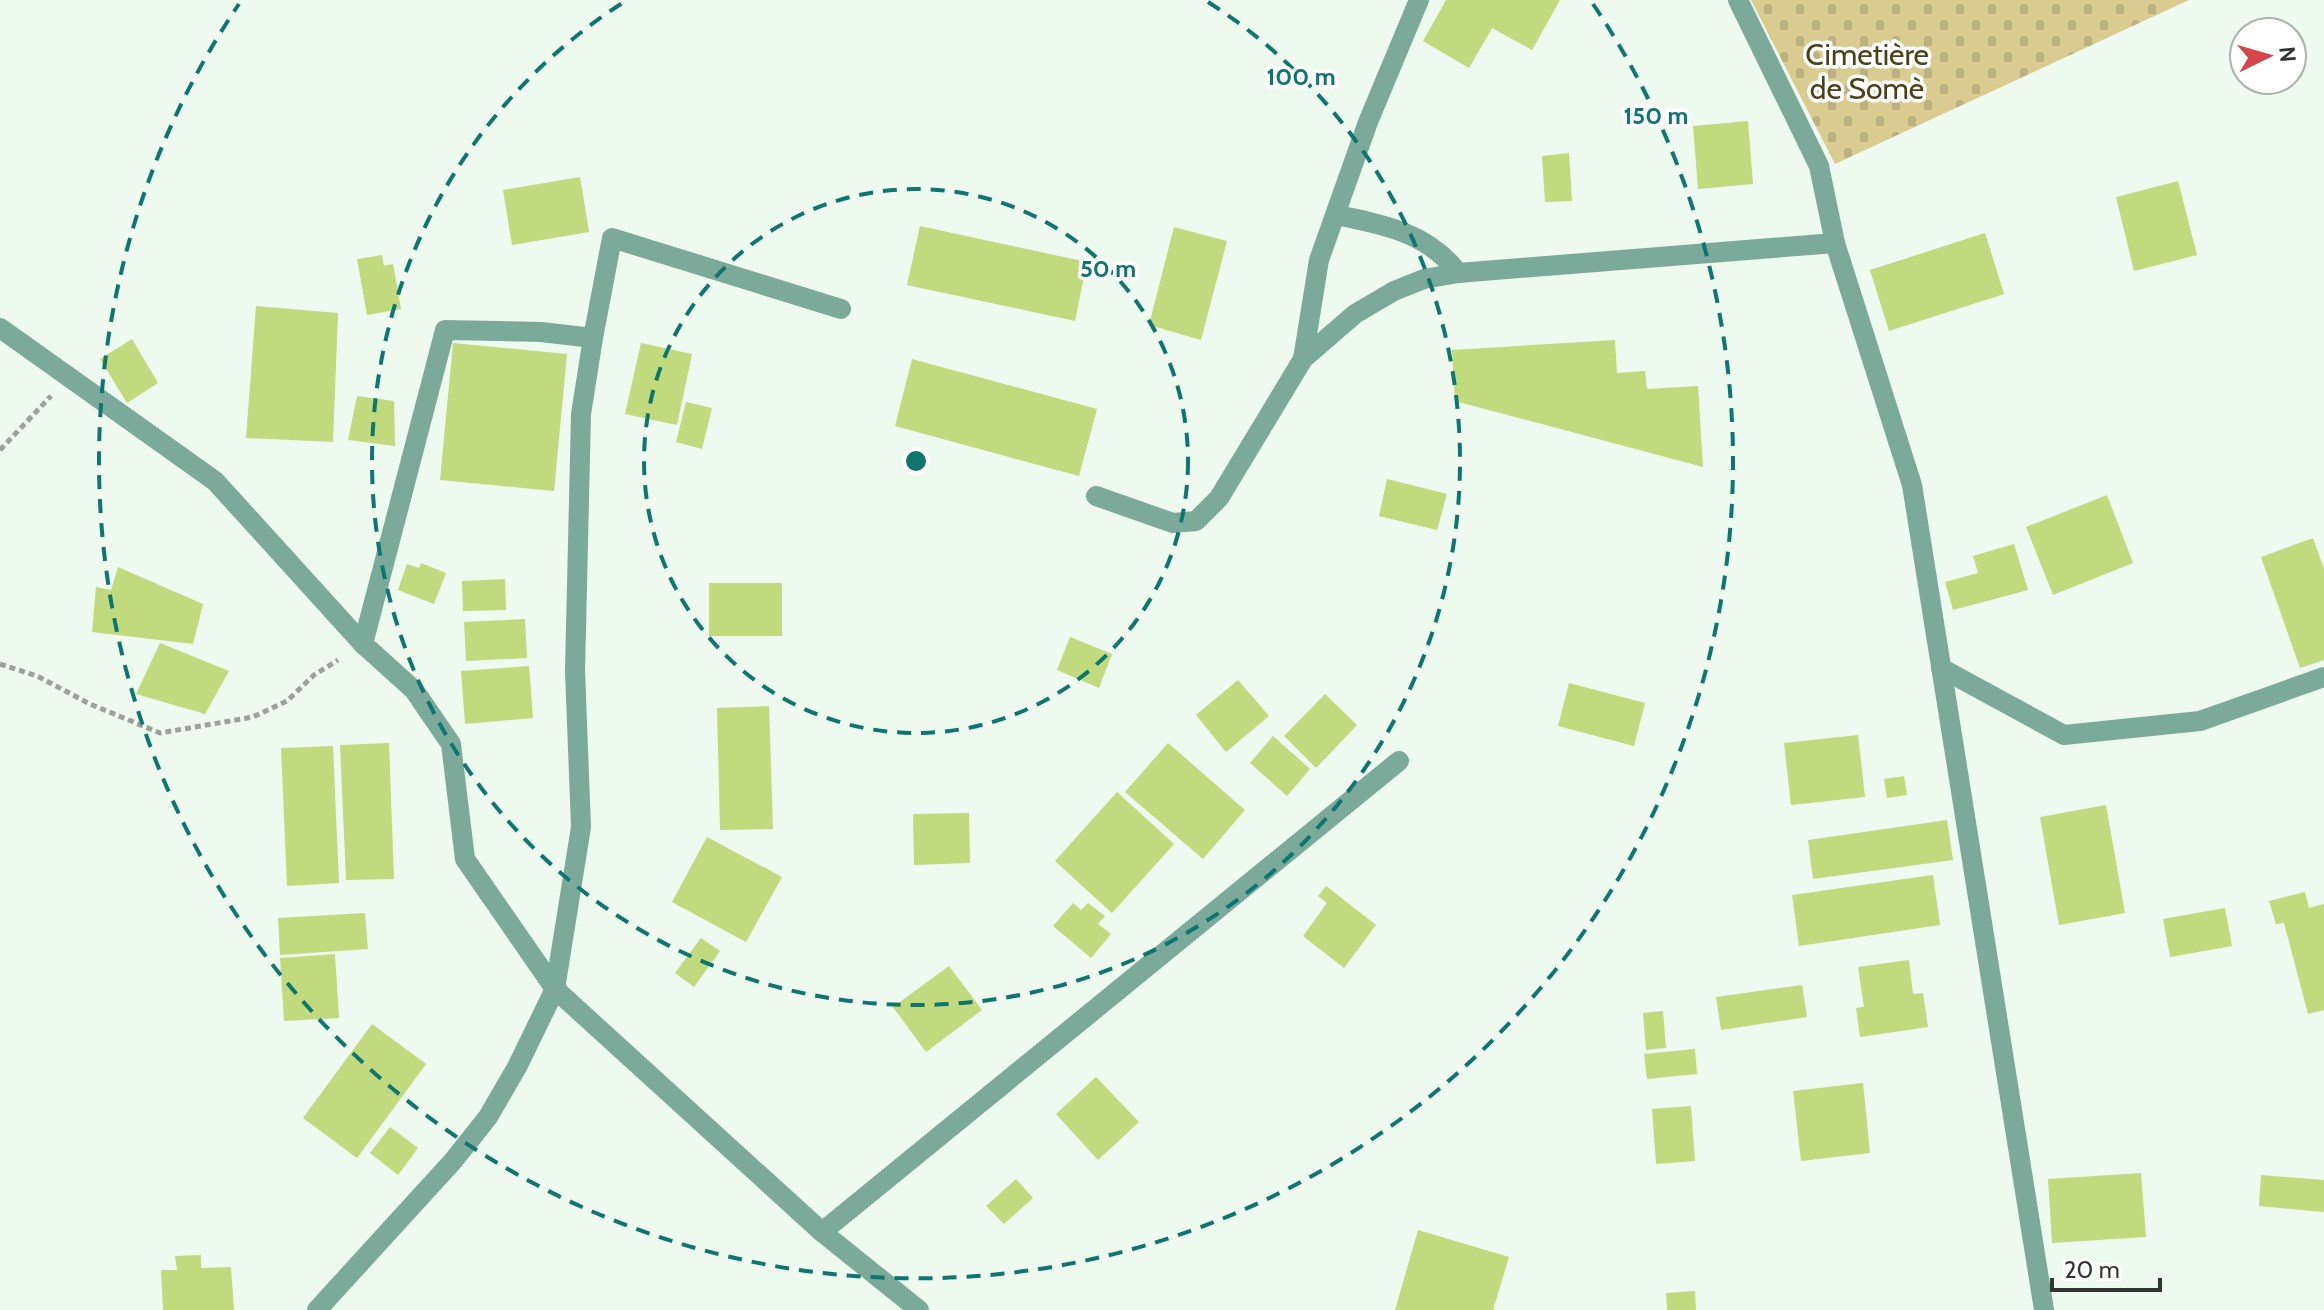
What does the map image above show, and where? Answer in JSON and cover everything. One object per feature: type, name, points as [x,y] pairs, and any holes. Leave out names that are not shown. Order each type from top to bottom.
[{"type":"street","points":[[1303,359],[1319,260],[1397,45],[1419,0]]},
{"type":"street","points":[[1738,0],[1819,166],[1835,243],[1912,485],[2044,1310]]},
{"type":"street","points":[[1336,215],[1385,226],[1425,240],[1446,256],[1458,273]]},
{"type":"street","points":[[317,1310],[453,1161],[488,1117],[517,1067],[555,989],[581,827],[575,671],[581,414],[612,238],[841,309]]},
{"type":"street","points":[[1096,496],[1173,523],[1196,521],[1219,498],[1303,359],[1355,314],[1394,291],[1424,279],[1458,273],[1835,243]]},
{"type":"street","points":[[0,328],[215,481],[363,644],[414,690],[451,744],[465,859],[555,989],[822,1232],[913,1308]]},
{"type":"street","points":[[363,644],[445,330],[541,332],[593,338]]},
{"type":"street","points":[[1941,668],[2064,735],[2200,721],[2324,677]]},
{"type":"street","points":[[822,1232],[1399,761]]},
{"type":"path","points":[[0,450],[70,375]]},
{"type":"path","points":[[0,664],[37,676],[90,704],[160,733],[253,717],[287,701],[314,675],[363,644]]},
{"type":"green space","name":"Cimetière de Somè","points":[[1751,0],[2189,0],[1835,164]]},
{"type":"building","points":[[1446,0],[1560,0],[1532,50],[1492,28],[1469,68],[1423,41]]},
{"type":"building","points":[[1748,121],[1753,184],[1698,189],[1693,126]]},
{"type":"building","points":[[1569,153],[1572,201],[1545,202],[1542,156]]},
{"type":"building","points":[[580,177],[589,232],[512,245],[503,190]]},
{"type":"building","points":[[2178,181],[2197,255],[2134,271],[2116,197]]},
{"type":"building","points":[[920,226],[1087,262],[1075,321],[907,285]]},
{"type":"building","points":[[1174,227],[1227,241],[1201,340],[1149,325]]},
{"type":"building","points":[[1985,233],[2004,294],[1889,331],[1870,270]]},
{"type":"building","points":[[382,255],[384,266],[393,264],[401,309],[367,315],[357,259]]},
{"type":"building","points":[[256,306],[338,313],[333,442],[246,438]]},
{"type":"building","points":[[132,339],[158,383],[127,403],[100,359]]},
{"type":"building","points":[[1615,340],[1617,373],[1645,371],[1647,389],[1698,386],[1703,467],[1455,401],[1452,350]]},
{"type":"building","points":[[453,343],[567,354],[554,491],[440,480]]},
{"type":"building","points":[[641,343],[692,354],[677,425],[625,414]]},
{"type":"building","points":[[912,359],[1097,409],[1079,476],[895,426]]},
{"type":"building","points":[[357,396],[394,401],[395,446],[348,440]]},
{"type":"building","points":[[686,402],[712,408],[702,449],[676,442]]},
{"type":"building","points":[[1387,479],[1447,494],[1437,530],[1379,516]]},
{"type":"building","points":[[2107,495],[2133,563],[2053,595],[2026,527]]},
{"type":"building","points":[[2313,538],[2324,569],[2324,660],[2300,668],[2261,557]]},
{"type":"building","points":[[2014,544],[2028,590],[1953,610],[1945,582],[1978,573],[1973,556]]},
{"type":"building","points":[[421,563],[446,573],[434,604],[398,590],[407,564],[419,568]]},
{"type":"building","points":[[118,567],[203,604],[193,644],[92,632],[96,587],[111,590]]},
{"type":"building","points":[[505,579],[506,610],[463,611],[462,581]]},
{"type":"building","points":[[709,583],[782,583],[782,636],[709,636]]},
{"type":"building","points":[[525,619],[527,658],[466,661],[464,622]]},
{"type":"building","points":[[1070,637],[1112,654],[1099,688],[1057,670]]},
{"type":"building","points":[[160,643],[229,671],[205,714],[136,694]]},
{"type":"building","points":[[529,666],[533,718],[465,724],[461,671]]},
{"type":"building","points":[[1238,680],[1269,716],[1226,752],[1196,715]]},
{"type":"building","points":[[1569,683],[1645,703],[1634,746],[1558,726]]},
{"type":"building","points":[[1325,694],[1357,725],[1316,768],[1284,736]]},
{"type":"building","points":[[769,706],[773,829],[720,830],[717,708]]},
{"type":"building","points":[[1858,735],[1865,797],[1791,805],[1784,743]]},
{"type":"building","points":[[1273,736],[1310,769],[1287,796],[1250,763]]},
{"type":"building","points":[[389,743],[394,879],[346,880],[340,745]]},
{"type":"building","points":[[1168,743],[1245,810],[1203,859],[1125,792]]},
{"type":"building","points":[[333,746],[339,883],[287,886],[281,748]]},
{"type":"building","points":[[1904,776],[1907,795],[1887,798],[1884,779]]},
{"type":"building","points":[[1117,792],[1174,844],[1112,913],[1055,861]]},
{"type":"building","points":[[2106,805],[2125,913],[2059,925],[2040,817]]},
{"type":"building","points":[[969,813],[970,863],[914,865],[913,814]]},
{"type":"building","points":[[1947,820],[1953,860],[1813,879],[1808,840]]},
{"type":"building","points":[[707,837],[782,877],[746,942],[672,902]]},
{"type":"building","points":[[1933,875],[1940,925],[1799,946],[1792,895]]},
{"type":"building","points":[[1326,886],[1376,925],[1344,968],[1303,936],[1327,903],[1318,896]]},
{"type":"building","points":[[2305,892],[2309,908],[2324,904],[2324,1010],[2308,1014],[2284,923],[2276,924],[2269,901]]},
{"type":"building","points":[[1073,903],[1081,910],[1088,903],[1105,916],[1098,924],[1111,934],[1091,958],[1053,926]]},
{"type":"building","points":[[2225,908],[2232,946],[2170,957],[2163,919]]},
{"type":"building","points":[[365,913],[368,949],[280,955],[278,918]]},
{"type":"building","points":[[701,938],[720,951],[694,987],[675,973]]},
{"type":"building","points":[[335,954],[339,1018],[284,1021],[280,958]]},
{"type":"building","points":[[1909,960],[1913,994],[1923,993],[1928,1027],[1860,1037],[1856,1008],[1864,1007],[1858,967]]},
{"type":"building","points":[[949,966],[982,1010],[926,1052],[893,1007]]},
{"type":"building","points":[[1802,985],[1807,1017],[1721,1030],[1716,997]]},
{"type":"building","points":[[1663,1011],[1666,1048],[1646,1050],[1643,1013]]},
{"type":"building","points":[[372,1024],[426,1064],[357,1158],[303,1118]]},
{"type":"building","points":[[1695,1049],[1697,1074],[1647,1079],[1644,1054]]},
{"type":"building","points":[[1096,1077],[1139,1122],[1098,1160],[1056,1114]]},
{"type":"building","points":[[1863,1083],[1870,1153],[1801,1161],[1793,1091]]},
{"type":"building","points":[[1691,1106],[1695,1161],[1656,1164],[1652,1109]]},
{"type":"building","points":[[390,1127],[418,1148],[398,1175],[370,1153]]},
{"type":"building","points":[[2141,1173],[2146,1237],[2052,1243],[2048,1179]]},
{"type":"building","points":[[2261,1175],[2324,1180],[2324,1212],[2259,1206]]},
{"type":"building","points":[[1016,1179],[1033,1198],[1004,1224],[986,1206]]},
{"type":"building","points":[[1418,1230],[1509,1257],[1493,1310],[1395,1310]]},
{"type":"building","points":[[201,1255],[201,1268],[231,1267],[234,1310],[163,1310],[161,1270],[177,1270],[175,1256]]},
{"type":"building","points":[[1695,1291],[1696,1310],[1667,1310],[1666,1293]]}]
